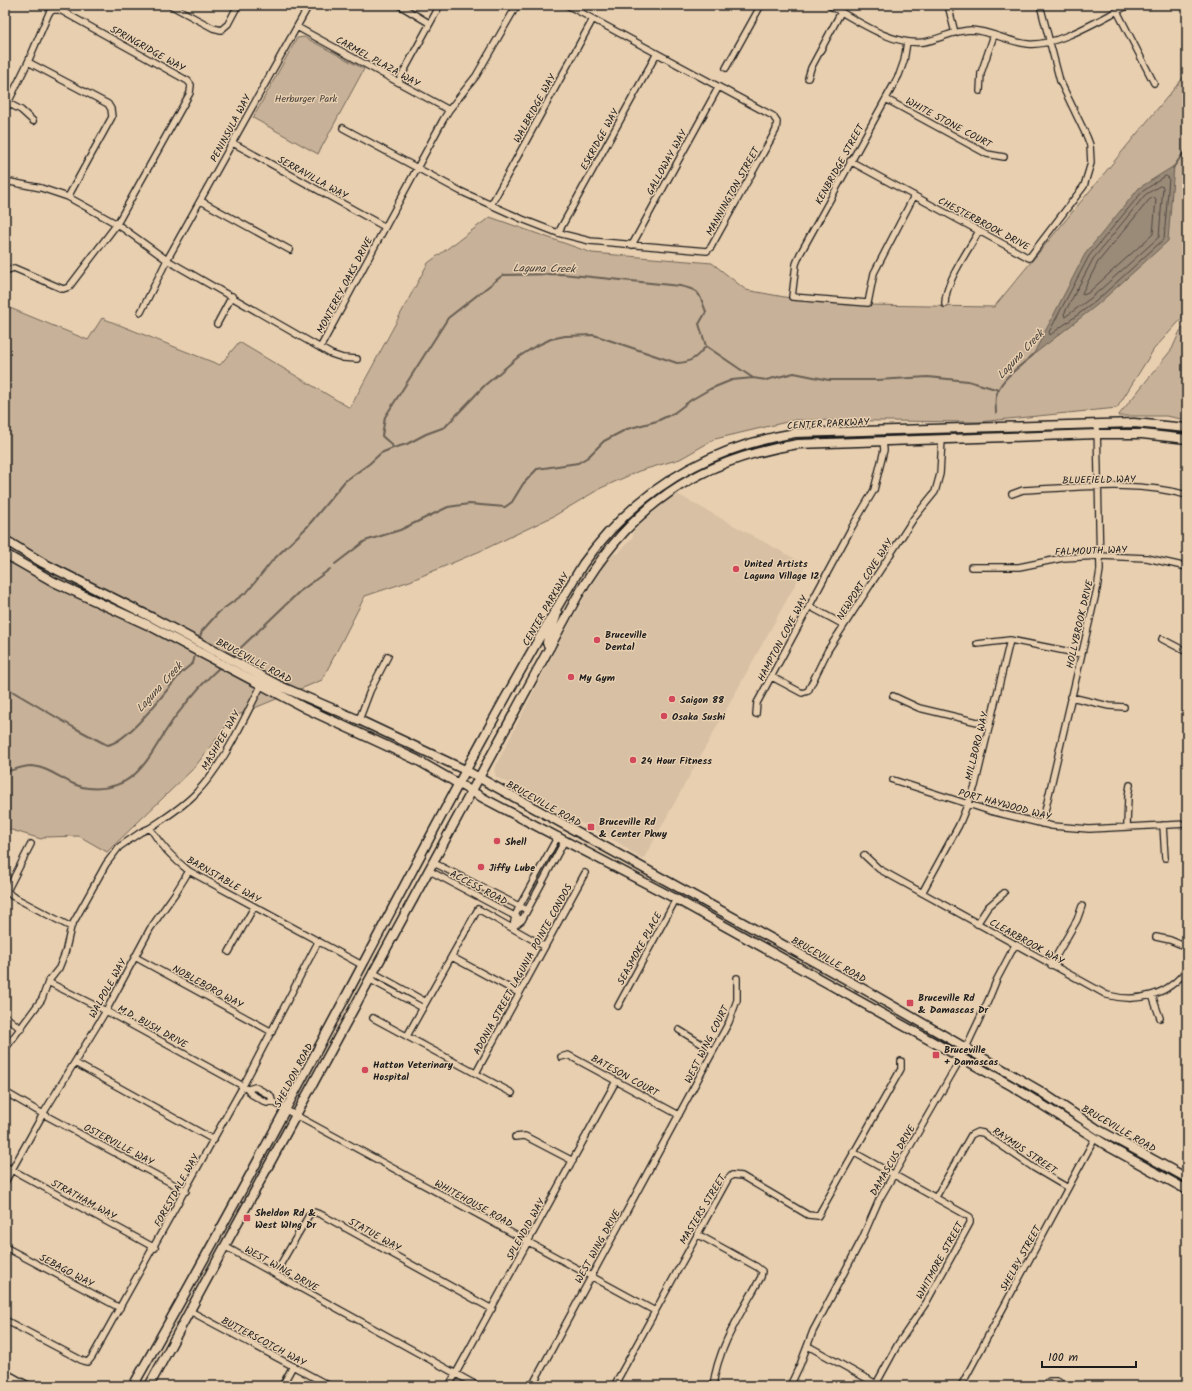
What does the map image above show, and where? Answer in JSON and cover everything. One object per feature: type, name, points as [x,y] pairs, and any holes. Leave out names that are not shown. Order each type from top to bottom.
[{"type":"main road","name":"CENTER PARKWAY","points":[[466,770],[583,564],[611,529],[649,494],[681,472],[732,448],[771,437],[812,432],[1134,422],[1187,428]]},
{"type":"main road","name":"CENTER PARKWAY","points":[[478,778],[591,573],[613,544],[644,511],[676,487],[712,468],[738,458],[798,444],[1098,434],[1142,434],[1187,439]]},
{"type":"main road","name":"BRUCEVILLE ROAD","points":[[5,540],[43,563],[247,674],[360,720],[466,770],[633,864],[861,988],[1040,1091],[1099,1130],[1187,1178]]},
{"type":"main road","name":"BRUCEVILLE ROAD","points":[[5,554],[54,582],[150,626],[188,641]]},
{"type":"main road","points":[[550,647],[547,644],[547,639],[554,626],[560,604]]},
{"type":"main road","name":"BRUCEVILLE ROAD","points":[[247,674],[262,686],[305,708],[417,760],[471,791],[676,899],[1030,1096],[1095,1138],[1187,1190]]},
{"type":"main road","name":"SHELDON ROAD","points":[[133,1386],[286,1110],[466,770]]},
{"type":"main road","points":[[149,1386],[296,1116],[370,975],[478,778]]},
{"type":"main road","points":[[576,846],[590,847],[625,865],[633,864]]},
{"type":"main road","points":[[5,1374],[27,1386]]},
{"type":"main road","points":[[5,1378],[19,1386]]},
{"type":"street","points":[[170,5],[213,28],[222,30],[228,24],[238,5]]},
{"type":"street","name":"PENINSULA WAY","points":[[141,312],[167,260],[310,5]]},
{"type":"street","points":[[399,5],[430,23]]},
{"type":"street","points":[[398,82],[440,5]]},
{"type":"street","name":"MONTEREY OAKS DRIVE","points":[[5,181],[41,188],[68,197],[118,224],[167,260],[232,296],[320,348],[384,227],[449,110],[476,76],[517,5]]},
{"type":"street","name":"MANNINGTON STREET","points":[[343,128],[460,191],[522,219],[558,232],[590,242],[707,251],[711,247],[776,130],[777,122],[773,116],[718,88],[567,5]]},
{"type":"street","points":[[726,68],[761,5]]},
{"type":"street","points":[[829,5],[890,37],[907,42],[928,41],[955,32],[972,30],[1024,44],[1049,42],[1063,37],[1129,5]]},
{"type":"street","points":[[948,5],[955,32]]},
{"type":"street","name":"CHESTERBROOK DRIVE","points":[[850,161],[1030,258],[1080,194],[1088,179],[1091,163],[1090,145],[1060,81],[1040,5]]},
{"type":"street","name":"SPRINGRIDGE WAY","points":[[5,109],[28,62],[49,12],[53,10],[60,10],[188,81],[191,85],[190,93],[118,224]]},
{"type":"street","points":[[1116,11],[1154,83]]},
{"type":"street","points":[[808,78],[811,68],[841,12]]},
{"type":"street","name":"WALBRIDGE WAY","points":[[491,205],[593,19]]},
{"type":"street","name":"CARMEL PLAZA WAY","points":[[298,27],[449,110]]},
{"type":"street","points":[[980,91],[981,73],[994,35]]},
{"type":"street","name":"KENBRIDGE STREET","points":[[907,42],[902,68],[800,254],[796,264],[792,297],[868,303],[874,273],[914,196]]},
{"type":"street","name":"ESKRIDGE WAY","points":[[558,232],[656,54]]},
{"type":"street","points":[[28,62],[108,104],[111,109],[112,117],[68,197]]},
{"type":"street","name":"GALLOWAY WAY","points":[[632,245],[718,88]]},
{"type":"street","name":"WHITE STONE COURT","points":[[886,99],[987,154],[1004,157]]},
{"type":"street","points":[[8,103],[21,110],[33,121]]},
{"type":"street","name":"SERRAVILLA WAY","points":[[233,143],[384,227]]},
{"type":"street","points":[[201,201],[290,250]]},
{"type":"street","points":[[5,271],[8,268],[14,268],[63,289],[69,287],[118,224]]},
{"type":"street","points":[[946,304],[945,296],[949,286],[979,231]]},
{"type":"street","points":[[217,324],[232,296]]},
{"type":"street","points":[[320,348],[343,358],[357,359]]},
{"type":"street","name":"HOLLYBROOK DRIVE","points":[[1042,824],[1097,589],[1100,556],[1098,424]]},
{"type":"street","name":"NEWPORT COVE WAY","points":[[772,677],[802,693],[808,691],[828,650],[914,518],[935,492],[940,474],[942,439]]},
{"type":"street","name":"HAMPTON COVE WAY","points":[[756,714],[757,703],[852,527],[874,490],[884,450],[883,440]]},
{"type":"street","name":"BLUEFIELD WAY","points":[[1012,494],[1023,490],[1139,487],[1187,495]]},
{"type":"street","points":[[611,529],[620,536]]},
{"type":"street","points":[[604,537],[613,544]]},
{"type":"street","name":"FALMOUTH WAY","points":[[971,566],[1019,567],[1062,558],[1100,556],[1147,558],[1187,567]]},
{"type":"street","points":[[809,606],[844,625]]},
{"type":"street","points":[[1162,639],[1187,652]]},
{"type":"street","points":[[977,644],[1010,640],[1081,654]]},
{"type":"street","name":"MILLBORO WAY","points":[[922,893],[969,804],[978,776],[1010,640]]},
{"type":"street","points":[[360,720],[371,688],[388,656]]},
{"type":"street","name":"MASHPEE WAY","points":[[150,828],[184,804],[207,781],[224,755],[262,686]]},
{"type":"street","points":[[893,696],[920,708],[990,724]]},
{"type":"street","points":[[1071,697],[1109,706],[1124,707]]},
{"type":"street","name":"PORT HAYWOOD WAY","points":[[893,780],[969,804],[1042,824],[1090,829],[1187,824]]},
{"type":"street","points":[[1127,826],[1130,785]]},
{"type":"street","points":[[1163,825],[1165,858]]},
{"type":"street","points":[[5,1048],[42,999],[48,982],[59,968],[71,927],[112,854],[128,840],[150,828]]},
{"type":"street","name":"BARNSTABLE WAY","points":[[150,828],[172,858],[189,871],[362,965]]},
{"type":"street","points":[[513,927],[514,916],[558,836]]},
{"type":"street","points":[[513,927],[522,920],[565,840]]},
{"type":"street","points":[[31,844],[7,891],[12,896],[71,927]]},
{"type":"street","name":"CLEARBROOK WAY","points":[[864,855],[878,869],[1107,994],[1128,999],[1152,996],[1174,983],[1187,969]]},
{"type":"street","points":[[432,862],[527,910]]},
{"type":"street","name":"ACCESS ROAD","points":[[428,870],[522,920]]},
{"type":"street","name":"WALPOLE WAY","points":[[5,1182],[43,1114],[106,1010],[150,929],[189,871]]},
{"type":"street","name":"ADONIA STREET LAGUNIA POINTE CONDOS","points":[[476,1073],[585,873]]},
{"type":"street","points":[[977,924],[988,907],[1004,893]]},
{"type":"street","name":"SEASMOKE PLACE","points":[[618,1006],[676,899]]},
{"type":"street","points":[[1052,965],[1077,920],[1082,906]]},
{"type":"street","points":[[230,952],[254,907]]},
{"type":"street","points":[[407,1036],[478,909],[513,927],[544,946]]},
{"type":"street","points":[[1156,937],[1170,940],[1187,947]]},
{"type":"street","name":"FORESTDALE WAY","points":[[5,1320],[83,1362],[88,1362],[214,1140],[246,1087],[318,942]]},
{"type":"street","name":"DAMASCUS DRIVE","points":[[790,1386],[813,1331],[862,1239],[879,1200],[961,1058],[997,979],[1015,945]]},
{"type":"street","name":"NOBLEBORO WAY","points":[[135,957],[272,1032]]},
{"type":"street","points":[[452,957],[519,993]]},
{"type":"street","points":[[370,975],[426,1002]]},
{"type":"street","points":[[370,975],[422,1008]]},
{"type":"street","name":"WEST WING COURT","points":[[679,1115],[729,1022],[737,1000],[737,978]]},
{"type":"street","name":"M.D. BUSH DRIVE","points":[[48,982],[106,1010],[246,1087],[251,1094],[267,1103],[272,1101],[286,1110]]},
{"type":"street","points":[[1152,996],[1160,1018]]},
{"type":"street","points":[[5,1016],[21,1028]]},
{"type":"street","points":[[373,1018],[512,1093]]},
{"type":"street","points":[[679,1030],[714,1051]]},
{"type":"street","name":"BATESON COURT","points":[[561,1057],[568,1055],[679,1115]]},
{"type":"street","name":"MASTERS STREET","points":[[614,1386],[728,1179],[737,1175],[808,1215],[818,1216],[901,1068],[901,1061]]},
{"type":"street","points":[[75,1063],[214,1140]]},
{"type":"street","name":"SPLENDID WAY","points":[[449,1386],[529,1243],[616,1081]]},
{"type":"street","points":[[5,1092],[43,1114]]},
{"type":"street","name":"WHITEHOUSE ROAD","points":[[286,1110],[655,1311]]},
{"type":"street","name":"OSTERVILLE WAY","points":[[43,1114],[186,1191]]},
{"type":"street","name":"WEST WING DRIVE","points":[[532,1386],[679,1115]]},
{"type":"street","name":"RAYMUS STREET","points":[[936,1197],[971,1135],[977,1132],[983,1133],[1034,1168],[1068,1188]]},
{"type":"street","points":[[515,1137],[525,1136],[573,1161]]},
{"type":"street","name":"SHELBY STREET","points":[[961,1386],[1095,1138]]},
{"type":"street","name":"WHITMORE STREET","points":[[853,1152],[965,1212],[970,1217],[970,1223],[926,1302],[898,1344],[877,1385]]},
{"type":"street","name":"STRATHAM WAY","points":[[5,1166],[154,1248]]},
{"type":"street","name":"STATUE WAY","points":[[275,1274],[309,1215],[314,1212],[322,1215],[492,1310]]},
{"type":"street","points":[[697,1234],[757,1266],[762,1271],[761,1277],[724,1344],[715,1372],[713,1386]]},
{"type":"street","name":"WEST WING DRIVE","points":[[224,1246],[478,1386]]},
{"type":"street","name":"SEBAGO WAY","points":[[5,1247],[120,1308]]},
{"type":"street","name":"BUTTERSCOTCH WAY","points":[[190,1311],[330,1386]]},
{"type":"street","points":[[808,1346],[877,1385]]},
{"type":"street","points":[[282,1386],[293,1366]]},
{"type":"street","points":[[1045,1386],[1049,1381],[1057,1381],[1066,1386]]},
{"type":"shaded area","points":[[677,494],[806,565],[643,860],[619,843],[496,777],[494,769],[554,652],[590,587],[608,559],[614,554],[618,553],[633,537],[633,533],[637,527],[661,505]]},
{"type":"green space","name":"Herburger Park","points":[[304,37],[364,69],[318,154],[253,118],[297,38]]},
{"type":"green space","points":[[1187,73],[1187,313],[1154,349],[1117,408],[978,422],[795,420],[715,439],[680,459],[639,471],[601,488],[554,516],[485,549],[410,581],[365,596],[322,680],[233,717],[194,768],[107,852],[79,836],[46,837],[41,839],[5,828],[5,306],[88,340],[102,318],[220,365],[239,342],[350,408],[428,263],[490,217],[592,253],[712,263],[746,290],[790,298],[866,305],[994,307]]},
{"type":"green space","points":[[1187,324],[1187,420],[1166,416],[1118,416],[1172,349],[1180,331]]},
{"type":"water","points":[[1174,166],[1168,241],[1097,305],[1033,355],[1085,254],[1139,188]]},
{"type":"waterway","name":"Laguna Creek","points":[[1173,168],[1187,148]]},
{"type":"waterway","name":"Laguna Creek","points":[[199,640],[202,631],[219,612],[248,591],[272,561],[307,527],[345,481],[369,464],[381,453],[393,448],[392,445],[382,436],[385,417],[448,318],[503,275],[562,274],[680,286],[692,289],[700,296],[706,312],[699,324],[706,346]]},
{"type":"waterway","name":"Laguna Creek","points":[[393,448],[407,444],[426,434],[445,427],[485,385],[517,358],[534,347],[551,339],[565,336],[594,335],[677,363],[686,362],[694,358],[706,346],[753,378]]},
{"type":"waterway","name":"Laguna Creek","points":[[996,413],[996,397],[998,390],[1006,378],[1034,354]]},
{"type":"waterway","name":"Laguna Creek","points":[[335,564],[365,541],[400,530],[448,507],[469,504],[505,507],[512,502],[523,484],[537,469],[578,463],[588,457],[604,441],[627,429],[657,421],[674,413],[691,400],[710,389],[732,380],[753,378],[766,380],[794,373],[829,380],[877,380],[928,377],[968,381],[999,390]]},
{"type":"waterway","name":"Laguna Creek","points":[[231,657],[299,592],[330,569]]},
{"type":"waterway","name":"Laguna Creek","points":[[5,687],[107,745],[116,742],[126,735],[147,714],[182,672],[193,663],[196,652]]},
{"type":"waterway","name":"Laguna Creek","points":[[5,772],[21,767],[31,766],[39,767],[80,787],[106,788],[120,784],[142,767],[167,729],[191,697],[221,666]]},
{"type":"place","name":"United Artists Laguna Village 12","points":[[736,569]]},
{"type":"place","name":"Bruceville Dental","points":[[597,640]]},
{"type":"place","name":"My Gym","points":[[571,677]]},
{"type":"place","name":"Saigon 88","points":[[672,699]]},
{"type":"place","name":"Osaka Sushi","points":[[664,716]]},
{"type":"place","name":"24 Hour Fitness","points":[[633,760]]},
{"type":"place","name":"Bruceville Rd & Center Pkwy","points":[[591,827]]},
{"type":"place","name":"Shell","points":[[497,841]]},
{"type":"place","name":"Jiffy Lube","points":[[481,867]]},
{"type":"place","name":"Bruceville Rd & Damascas Dr","points":[[910,1003]]},
{"type":"place","name":"Bruceville + Damascas","points":[[936,1055]]},
{"type":"place","name":"Hatton Veterinary Hospital","points":[[365,1070]]},
{"type":"place","name":"Sheldon Rd & West WIng Dr","points":[[247,1218]]}]
